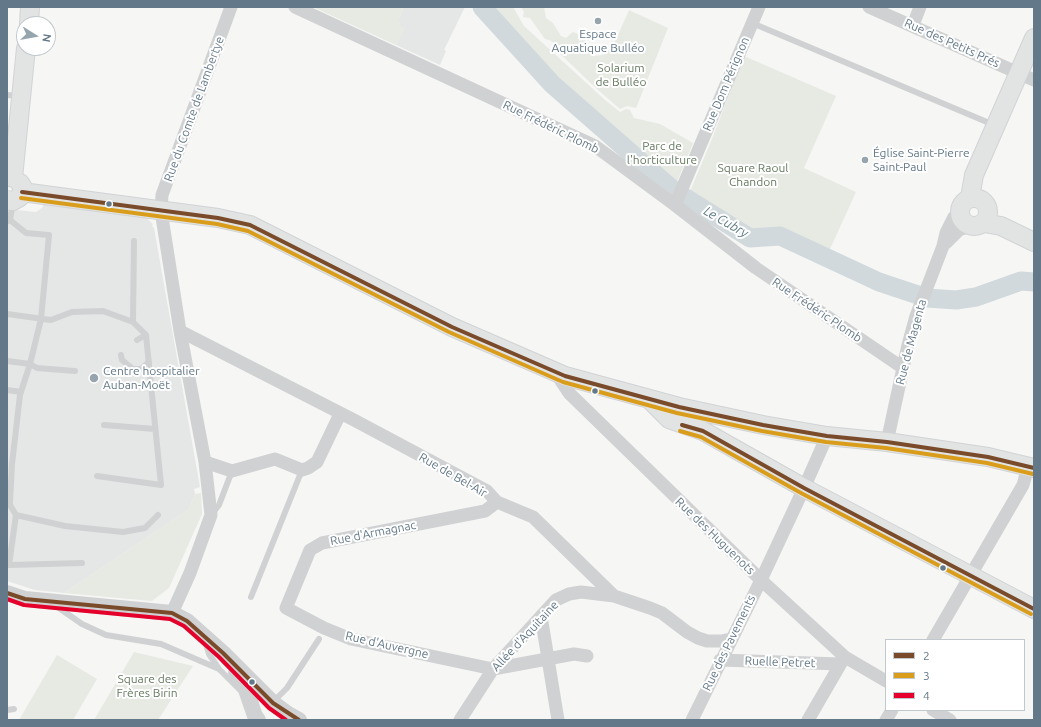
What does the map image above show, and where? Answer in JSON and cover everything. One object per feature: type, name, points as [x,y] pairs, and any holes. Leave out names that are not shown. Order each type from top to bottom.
[{"type":"main road","points":[[971,198],[974,175],[997,126],[1026,76],[1034,38]]},
{"type":"main road","points":[[24,56],[14,96],[12,190],[218,218],[250,225],[454,328],[565,376],[649,399],[755,423],[827,436],[887,442],[988,457],[1031,467]]},
{"type":"main road","points":[[971,221],[988,214],[986,204],[978,198],[971,198],[964,202],[961,206],[971,221],[1001,226],[1034,242]]},
{"type":"main road","points":[[649,399],[668,419],[703,431],[804,488],[1034,609]]},
{"type":"street","name":"Rue du Comte de Lambertye","points":[[211,515],[205,462],[180,331],[161,211],[162,195],[231,7]]},
{"type":"street","name":"Rue Frédéric Plomb","points":[[295,7],[595,146],[676,203],[756,268],[903,368]]},
{"type":"street","name":"Rue Dom Pérignon","points":[[676,203],[684,187],[758,7]]},
{"type":"street","name":"Rue des Petits Prés","points":[[869,7],[913,25],[1026,76]]},
{"type":"street","points":[[913,25],[920,7]]},
{"type":"street","name":"Rue de Magenta","points":[[887,442],[908,345],[920,303],[954,217],[971,221]]},
{"type":"street","name":"Rue de Bel-Air","points":[[180,331],[487,491],[497,502],[533,517],[614,596],[662,613],[698,638],[707,641],[731,639]]},
{"type":"street","name":"Rue des Huguenots","points":[[565,376],[561,381],[569,393],[843,661],[885,681]]},
{"type":"street","points":[[205,462],[232,471],[276,459],[302,470],[308,468],[317,462],[340,414]]},
{"type":"street","name":"Rue des Pavements","points":[[692,720],[804,488],[827,436]]},
{"type":"street","points":[[934,639],[1023,485],[1031,467]]},
{"type":"street","name":"Rue d'Armagnac","points":[[286,608],[310,550],[322,543],[485,511],[497,502]]},
{"type":"street","points":[[172,613],[190,573],[211,515]]},
{"type":"street","name":"Allée d'Aquitaine","points":[[460,720],[493,669],[556,600],[569,594],[581,592],[614,596]]},
{"type":"street","points":[[7,593],[25,599],[172,613],[186,621],[224,653],[273,703],[299,720]]},
{"type":"street","name":"Rue d'Auvergne","points":[[286,608],[324,628],[351,639],[493,669]]},
{"type":"street","points":[[542,616],[558,720]]},
{"type":"street","points":[[224,653],[244,684],[254,712]]},
{"type":"street","points":[[493,669],[574,654],[587,656]]},
{"type":"street","name":"Ruelle Petret","points":[[720,660],[843,661]]},
{"type":"street","points":[[808,720],[843,661]]},
{"type":"street","points":[[254,712],[255,705],[262,700],[269,701],[275,706],[276,712],[272,720]]},
{"type":"street","points":[[886,720],[891,711]]},
{"type":"street","points":[[935,711],[950,720]]},
{"type":"lane","points":[[752,23],[997,126]]},
{"type":"lane","points":[[12,190],[9,221],[26,233],[49,235],[40,319],[30,364],[21,392],[10,464],[9,505],[16,515],[65,526],[123,532],[145,528],[158,515]]},
{"type":"lane","points":[[134,241],[134,322]]},
{"type":"lane","points":[[7,314],[51,320],[72,312],[103,311],[134,322],[146,335],[154,429],[161,485],[97,476]]},
{"type":"lane","points":[[137,340],[146,335]]},
{"type":"lane","points":[[121,354],[122,360],[133,369],[141,369],[149,362]]},
{"type":"lane","points":[[7,361],[30,364],[37,368],[75,371]]},
{"type":"lane","points":[[7,390],[21,392]]},
{"type":"lane","points":[[104,425],[154,429]]},
{"type":"lane","points":[[251,597],[302,470]]},
{"type":"lane","points":[[211,515],[219,505],[232,471]]},
{"type":"lane","points":[[16,515],[9,565],[82,563]]},
{"type":"lane","points":[[50,601],[82,624],[106,635],[161,644],[219,669]]},
{"type":"lane","points":[[204,637],[209,654],[219,669],[254,712]]},
{"type":"lane","points":[[273,703],[287,688],[319,639]]},
{"type":"lane","points":[[7,710],[14,709]]},
{"type":"shaded area","points":[[404,7],[465,7],[444,50],[446,51],[440,65],[396,45],[404,29],[399,26],[398,20]]},
{"type":"shaded area","name":"Centre hospitalier Auban-Moët","points":[[44,204],[143,215],[153,224],[152,226],[154,228],[200,487],[194,489],[195,494],[189,509],[64,593],[35,590],[7,581],[7,209],[36,212],[42,208]]},
{"type":"green space","points":[[313,7],[404,7],[398,20],[400,21],[400,26],[404,29],[396,45]]},
{"type":"green space","name":"Parc de l'horticulture","points":[[478,7],[513,7],[524,26],[620,112],[626,109],[630,110],[634,118],[660,124],[693,143],[672,194],[550,88]]},
{"type":"green space","name":"Solarium de Bulléo","points":[[521,7],[544,7],[546,18],[553,23],[561,36],[566,38],[573,32],[578,34],[579,41],[585,40],[590,52],[594,56],[603,55],[612,48],[615,49],[617,45],[614,44],[629,10],[668,28],[636,108],[627,106],[620,109],[597,89],[555,49],[553,42],[545,39],[530,18],[523,17],[524,12]]},
{"type":"green space","name":"Square Raoul Chandon","points":[[744,56],[836,96],[804,168],[856,192],[830,249],[779,230],[752,233],[688,196]]},
{"type":"green space","points":[[201,493],[202,514],[169,588],[152,601],[64,593],[189,509],[195,494]]},
{"type":"green space","name":"Square des Frères Birin","points":[[134,652],[193,666],[158,720],[94,720]]},
{"type":"green space","points":[[57,655],[97,679],[73,720],[19,720]]},
{"type":"waterway","name":"Le Cubry","points":[[482,7],[552,84],[673,190],[750,238],[780,236],[879,282],[927,298],[956,300],[976,297],[1021,281],[1034,282]]},
{"type":"transit line","name":"2","points":[[22,192],[218,218],[250,225],[452,327],[565,376],[679,407],[763,425],[827,436],[887,442],[988,457],[1034,468]]},
{"type":"transit line","name":"3","points":[[21,198],[217,224],[248,231],[449,332],[563,382],[677,413],[762,431],[826,442],[886,448],[987,463],[1033,474]]},
{"type":"transit line","name":"2","points":[[682,425],[703,431],[804,488],[1034,609]]},
{"type":"transit line","name":"3","points":[[680,431],[701,437],[801,493],[1031,614]]},
{"type":"transit line","name":"2","points":[[7,593],[25,599],[172,613],[187,621],[223,653],[273,703],[299,720]]},
{"type":"transit line","name":"4","points":[[7,599],[24,605],[170,619],[184,626],[219,657],[269,708],[286,720]]},
{"type":"place","name":"Espace Aquatique Bulléo","points":[[598,21]]},
{"type":"place","name":"Église Saint-Pierre Saint-Paul","points":[[865,160]]},
{"type":"place","name":"Centre hospitalier Auban-Moët","points":[[94,378]]}]
